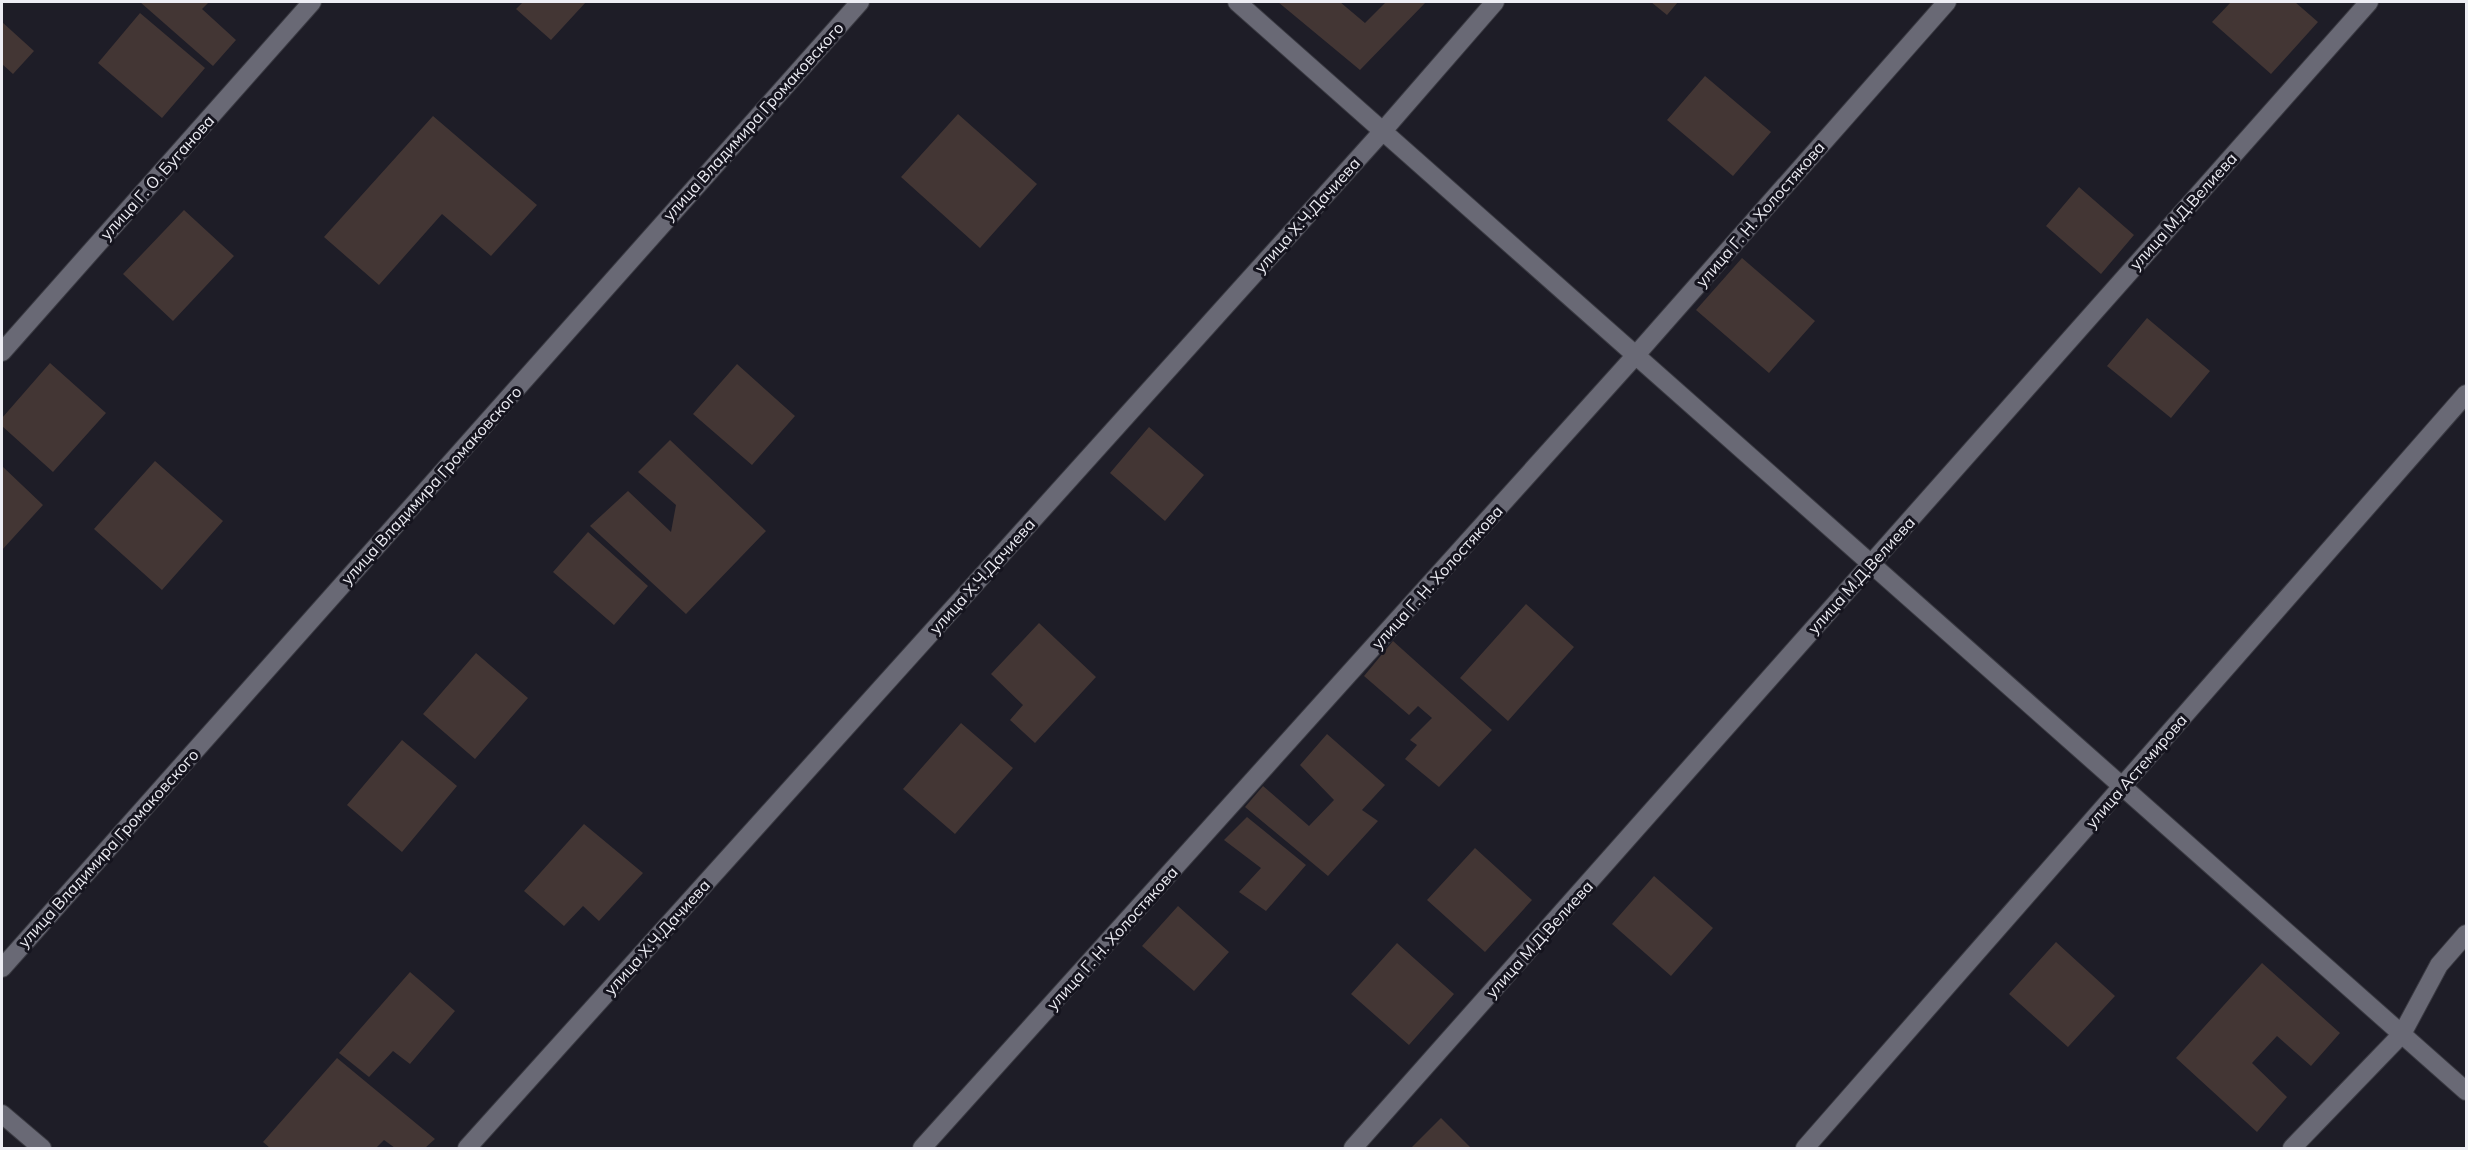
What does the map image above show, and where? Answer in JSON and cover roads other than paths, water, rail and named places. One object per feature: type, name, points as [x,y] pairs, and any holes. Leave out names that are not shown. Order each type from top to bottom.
[{"type":"street","name":"улица Г. О. Буганова","points":[[2,352],[312,2]]},
{"type":"street","name":"улица Владимира Громаковского","points":[[2,968],[860,2]]},
{"type":"street","points":[[1237,2],[2466,1091]]},
{"type":"street","name":"улица Х.Ч.Дачиева","points":[[467,1149],[1382,132],[1495,2]]},
{"type":"street","name":"улица Г. Н. Холостякова","points":[[922,1149],[1635,356],[1947,2]]},
{"type":"street","name":"улица М.Д.Велиева","points":[[1353,1149],[2369,2]]},
{"type":"street","name":"улица Астемирова","points":[[1805,1149],[2466,394]]},
{"type":"street","points":[[2292,1149],[2402,1034],[2439,965],[2466,933]]},
{"type":"street","points":[[2,1114],[42,1149]]}]
